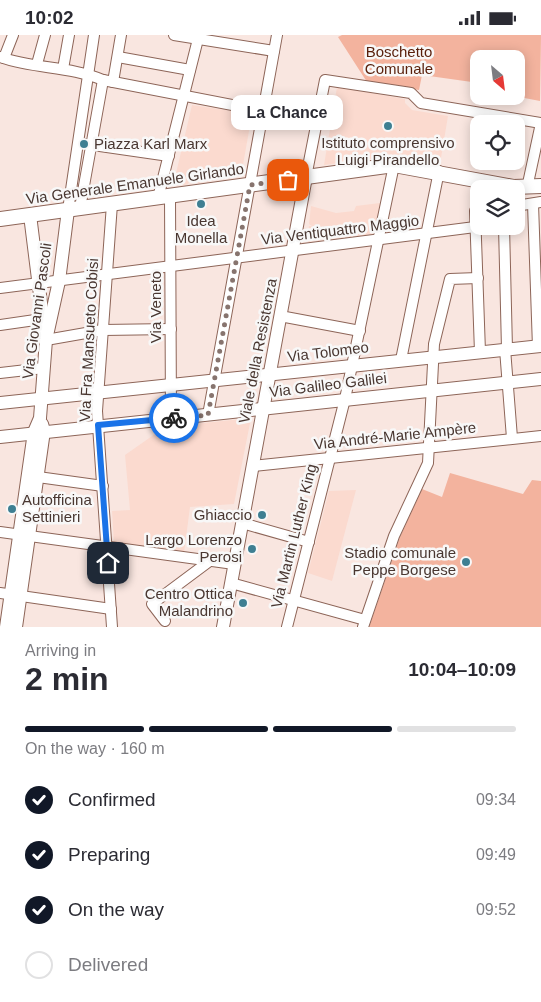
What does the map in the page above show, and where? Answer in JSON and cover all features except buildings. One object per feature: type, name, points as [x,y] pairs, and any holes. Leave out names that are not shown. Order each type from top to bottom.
[{"type":"main road","name":"Via Generale Emanuele Girlando","points":[[0,219],[394,165],[534,187]]},
{"type":"street","points":[[12,35],[2,57],[21,64],[37,64],[63,69],[88,74],[108,81],[264,111]]},
{"type":"street","points":[[37,64],[45,35]]},
{"type":"street","points":[[63,69],[69,35]]},
{"type":"street","points":[[74,209],[77,143],[94,35]]},
{"type":"street","points":[[74,209],[95,146],[108,81],[118,57],[121,35]]},
{"type":"street","points":[[174,35],[198,37],[274,51]]},
{"type":"street","points":[[208,415],[277,35]]},
{"type":"street","name":"Via Veneto","points":[[171,418],[170,266],[164,197],[168,156],[198,37]]},
{"type":"street","points":[[118,57],[190,70]]},
{"type":"street","name":"Viale della Resistenza","points":[[223,627],[324,80],[411,93],[421,103],[541,123]]},
{"type":"street","points":[[534,187],[541,123]]},
{"type":"street","points":[[77,143],[168,156]]},
{"type":"street","name":"Via Martin Luther King","points":[[287,627],[346,399],[394,165]]},
{"type":"street","points":[[401,360],[439,171]]},
{"type":"street","points":[[537,203],[540,347]]},
{"type":"street","name":"Via Fra Mansueto Cobisi","points":[[112,204],[98,392],[98,425],[112,627]]},
{"type":"street","name":"Via Giovanni Pascoli","points":[[6,627],[10,594],[38,477],[39,432],[46,340],[74,209]]},
{"type":"street","points":[[30,215],[41,313],[46,340],[103,330],[171,329]]},
{"type":"street","name":"Via Ventiquattro Maggio","points":[[0,288],[470,228]]},
{"type":"street","points":[[475,235],[480,352]]},
{"type":"street","points":[[504,235],[507,383],[512,438]]},
{"type":"street","points":[[231,583],[294,600],[364,623],[394,536],[428,463],[434,344],[450,279],[478,278]]},
{"type":"street","points":[[0,325],[41,313],[54,305]]},
{"type":"street","points":[[280,316],[360,331]]},
{"type":"street","name":"Via Tolomeo","points":[[0,403],[433,356],[540,347]]},
{"type":"street","points":[[0,373],[44,368]]},
{"type":"street","name":"Via Galileo Galilei","points":[[0,437],[541,379]]},
{"type":"street","name":"Via Giovanni Pascoli","points":[[24,536],[39,432]]},
{"type":"street","name":"Via André-Marie Ampère","points":[[253,466],[541,435]]},
{"type":"street","points":[[38,477],[103,486]]},
{"type":"street","points":[[242,523],[310,542]]},
{"type":"street","points":[[0,532],[107,548],[152,551],[234,564]]},
{"type":"street","points":[[165,621],[152,604],[211,560]]},
{"type":"street","points":[[10,594],[111,609]]},
{"type":"street","name":"Via Giovanni Pascoli","points":[[10,594],[16,627]]},
{"type":"shaded area","name":"Istituto comprensivo Luigi Pirandello","points":[[337,87],[405,99],[405,103],[412,110],[448,116],[441,158],[433,160],[392,156],[324,165]]},
{"type":"shaded area","points":[[192,105],[252,114],[241,176],[198,183],[195,178],[191,177],[188,184],[184,185],[174,182]]},
{"type":"shaded area","points":[[380,203],[375,234],[307,242],[309,226],[312,226],[309,224],[311,206],[336,213],[354,211],[356,206]]},
{"type":"shaded area","points":[[251,418],[234,504],[190,507],[184,553],[114,544],[112,511],[130,510],[125,455],[165,427]]},
{"type":"shaded area","points":[[356,490],[332,581],[308,573],[329,491]]},
{"type":"green space","name":"Boschetto Comunale","points":[[342,35],[541,35],[540,101],[525,98],[525,50],[470,50],[470,82],[422,75],[419,90],[367,82],[338,37]]},
{"type":"green space","name":"Stadio comunale Peppe Borgese","points":[[450,473],[523,494],[532,480],[541,481],[541,627],[369,627],[400,537],[422,489],[442,497]]},
{"type":"way so far","points":[[174,418],[208,415],[250,185],[288,180]]},
{"type":"place","name":"Istituto comprensivo Luigi Pirandello","points":[[388,126]]},
{"type":"place","name":"Piazza Karl Marx","points":[[84,144]]},
{"type":"place","name":"La Chance","points":[[288,180]]},
{"type":"place","name":"Idea Monella","points":[[201,204]]},
{"type":"place","name":"Autofficina Settinieri","points":[[12,509]]},
{"type":"place","name":"Ghiaccio","points":[[262,515]]},
{"type":"place","name":"Largo Lorenzo Perosi","points":[[252,549]]},
{"type":"place","name":"Stadio comunale Peppe Borgese","points":[[466,562]]},
{"type":"place","name":"Centro Ottica Malandrino","points":[[243,603]]},
{"type":"route","points":[[108,563],[98,425],[174,418]]}]
